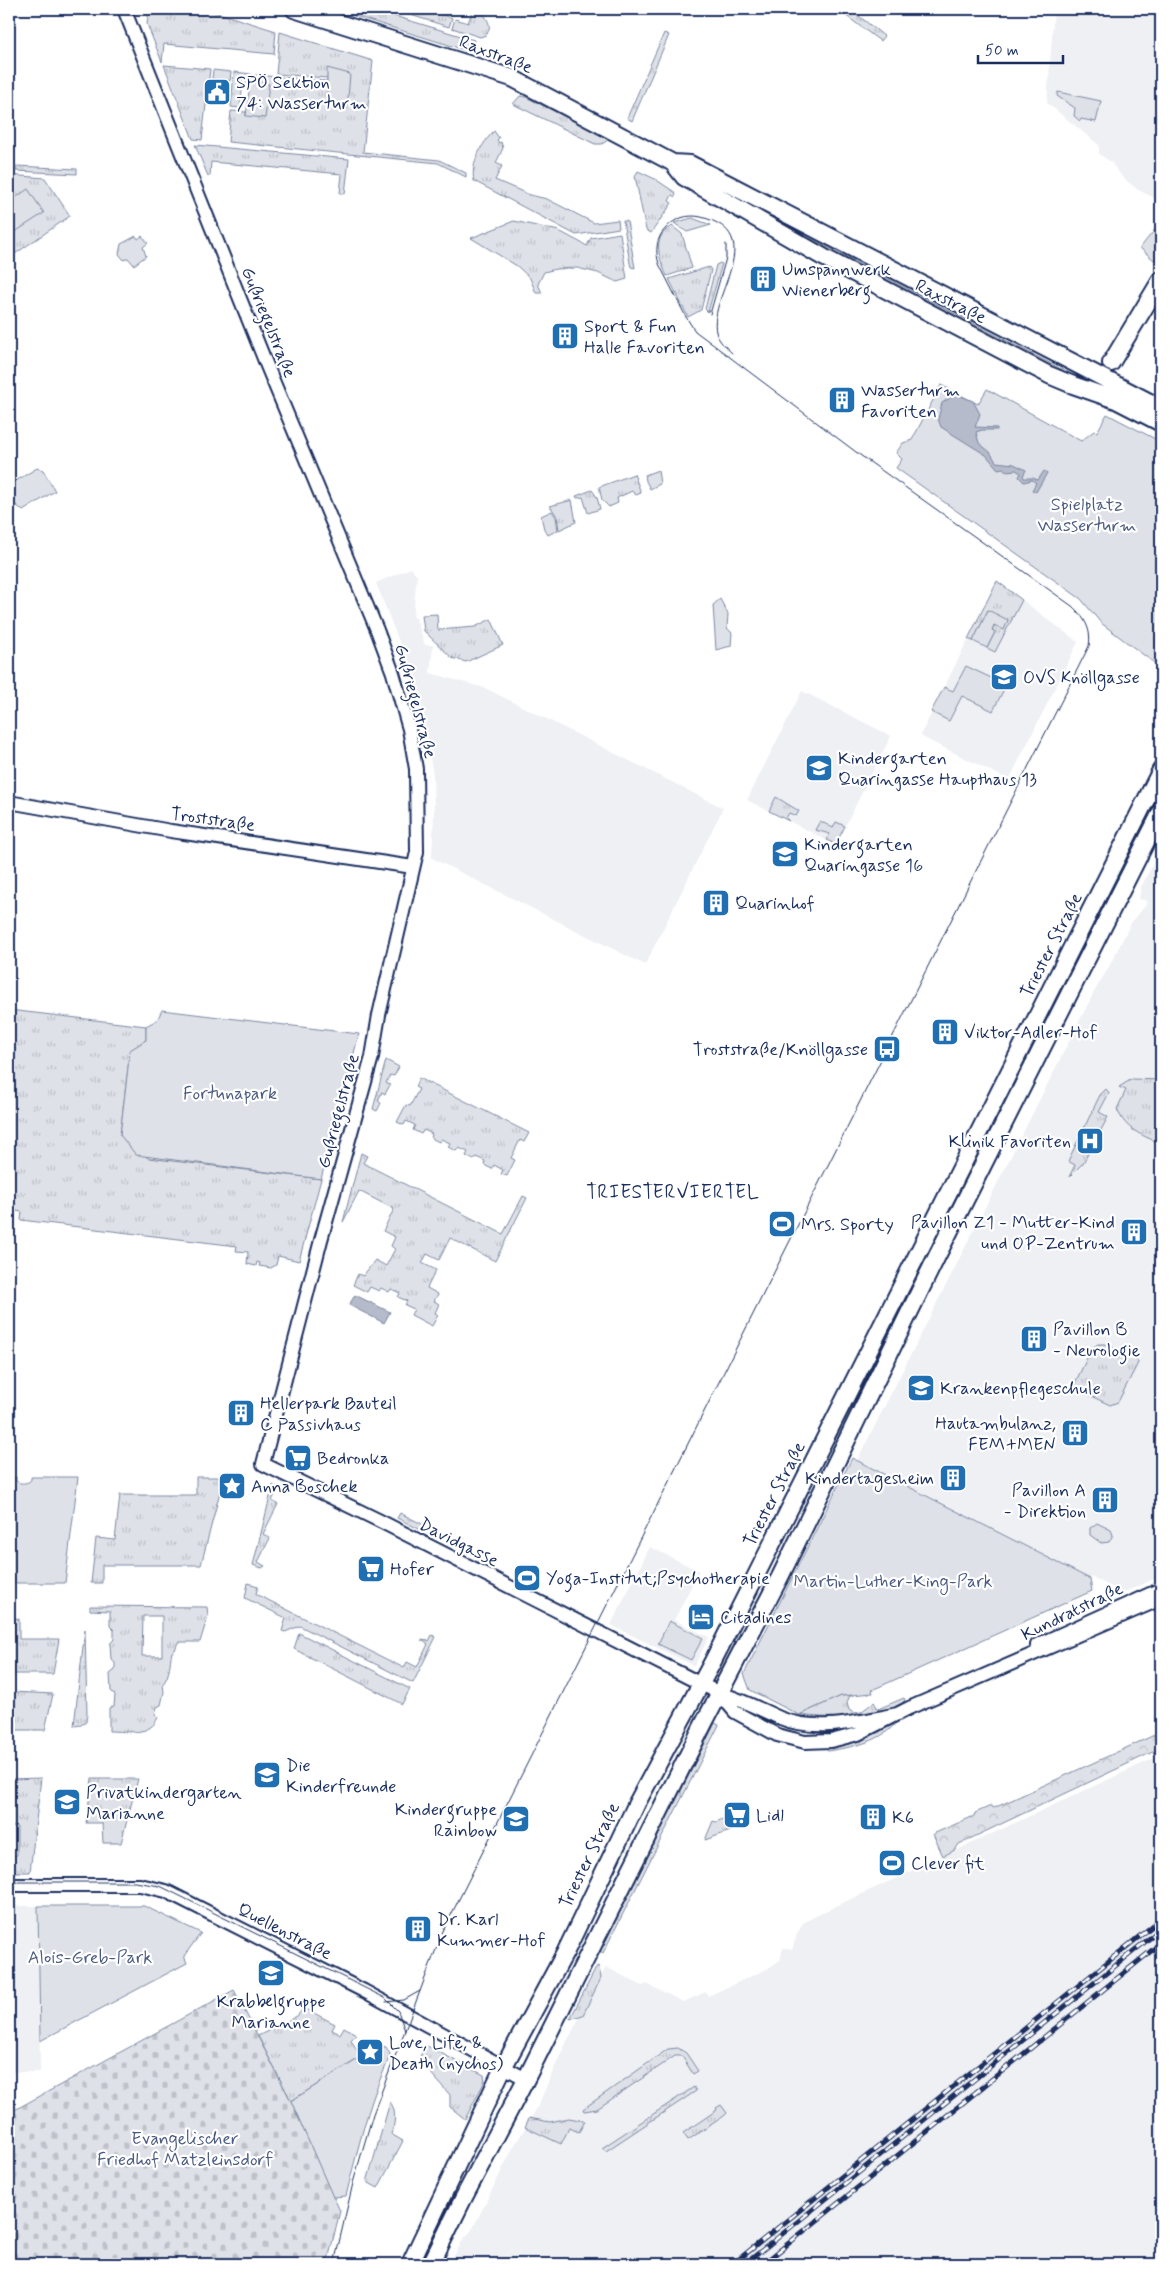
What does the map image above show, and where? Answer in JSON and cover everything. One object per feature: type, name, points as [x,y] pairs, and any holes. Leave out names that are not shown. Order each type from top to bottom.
[{"type":"main road","name":"Raxstraße","points":[[294,9],[512,78],[673,162],[690,164],[1161,408]]},
{"type":"main road","name":"Raxstraße","points":[[673,162],[684,177],[822,257],[1049,374],[1073,385],[1116,400],[1161,423]]},
{"type":"main road","points":[[1116,400],[1112,383],[1111,363],[1161,280]]},
{"type":"main road","points":[[1084,368],[1111,363]]},
{"type":"main road","name":"Triester Straße","points":[[410,2264],[503,2068],[565,1953],[637,1803],[702,1683],[1161,770]]},
{"type":"main road","points":[[431,2264],[780,1577],[942,1247],[1161,812]]},
{"type":"street","name":"Gußriegelstraße","points":[[124,9],[393,673],[409,730],[416,769],[417,852],[379,1015],[372,1057],[321,1240],[263,1464]]},
{"type":"street","name":"Troststraße","points":[[9,802],[171,831],[413,867]]},
{"type":"street","name":"Davidgasse","points":[[263,1464],[720,1693]]},
{"type":"street","name":"Kundratstraße","points":[[1001,1668],[1044,1641],[1161,1589]]},
{"type":"street","name":"Kundratstraße","points":[[720,1693],[735,1712],[777,1735],[805,1742],[831,1741],[858,1734],[1001,1668],[1161,1599]]},
{"type":"street","name":"Kundratstraße","points":[[720,1693],[741,1699],[781,1718],[799,1723],[854,1723],[898,1714]]},
{"type":"street","name":"Quellenstraße","points":[[9,1885],[140,1885],[166,1891],[364,1991],[526,2079]]},
{"type":"shaded area","points":[[1054,9],[1137,9],[1161,15],[1161,201],[1138,190],[1122,177],[1111,162],[1099,154],[1099,145],[1047,103]]},
{"type":"shaded area","points":[[411,568],[417,575],[413,617],[416,618],[425,645],[433,645],[430,673],[485,688],[723,808],[645,965],[432,858],[433,776],[424,719],[411,672],[376,583]]},
{"type":"shaded area","name":"OVS Knöllgasse","points":[[997,581],[1078,642],[1009,780],[922,737],[921,734]]},
{"type":"shaded area","name":"Kindergarten Quaringasse Haupthaus 13","points":[[802,691],[891,736],[837,842],[834,844],[747,800]]},
{"type":"shaded area","name":"Klinik Favoriten","points":[[1157,856],[1161,858],[1161,1576],[1120,1594],[1114,1591],[1114,1588],[1092,1577],[1090,1579],[857,1461],[1094,992],[1131,923],[1146,905],[1147,901],[1139,899],[1141,887]]},
{"type":"shaded area","points":[[650,1547],[699,1571],[674,1620],[709,1637],[694,1666],[611,1625]]},
{"type":"shaded area","points":[[1161,1755],[1161,2264],[450,2264],[462,2241],[472,2230],[513,2148],[537,2108],[561,2053],[606,1967],[642,1986],[647,1984],[683,2002],[706,1992],[708,1996],[767,1969],[780,1960],[783,1948],[792,1950],[803,1923],[821,1913]]},
{"type":"shaded area","points":[[9,1906],[38,1906],[40,2072],[9,2072]]},
{"type":"green space","points":[[149,9],[209,10],[276,31],[274,54],[164,44],[162,62],[147,24]]},
{"type":"green space","points":[[332,9],[371,9],[474,40],[471,48],[466,47],[465,50]]},
{"type":"green space","points":[[405,9],[419,11],[423,9],[452,18],[449,27],[404,13]]},
{"type":"green space","points":[[473,9],[480,9],[488,22],[489,28],[486,35],[480,37],[452,28],[455,19],[468,23]]},
{"type":"green space","points":[[837,9],[850,9],[884,36],[880,41]]},
{"type":"green space","points":[[280,32],[373,61],[363,152],[439,160],[466,173],[466,177],[438,163],[228,142],[231,111],[246,112],[246,116],[269,84],[254,82],[255,75],[327,81],[327,78],[276,74]]},
{"type":"green space","points":[[664,33],[669,35],[632,121],[627,118]]},
{"type":"green space","points":[[164,65],[210,69],[202,140],[193,139]]},
{"type":"green space","points":[[327,68],[350,74],[347,110],[337,110],[327,103]]},
{"type":"green space","points":[[213,70],[231,72],[230,81],[212,79]]},
{"type":"green space","points":[[234,72],[251,74],[249,84],[243,83],[240,108],[231,107]]},
{"type":"green space","points":[[250,82],[269,84],[265,118],[246,116]]},
{"type":"green space","points":[[1058,92],[1101,101],[1096,122],[1081,119],[1080,121],[1074,116],[1075,108],[1057,96]]},
{"type":"green space","points":[[520,96],[526,97],[608,140],[602,144],[595,144],[513,104]]},
{"type":"green space","points":[[494,131],[499,138],[497,140],[499,143],[501,142],[503,148],[496,163],[502,166],[495,180],[530,195],[547,199],[594,223],[618,220],[619,228],[576,235],[474,181],[475,161],[485,141]]},
{"type":"green space","points":[[195,145],[349,159],[345,194],[340,193],[342,174],[211,162],[210,176],[208,176]]},
{"type":"green space","points":[[16,166],[77,169],[77,174],[16,171]]},
{"type":"green space","points":[[638,171],[655,179],[676,193],[675,197],[672,195],[669,201],[672,203],[651,233],[646,230],[635,176]]},
{"type":"green space","points":[[9,175],[45,178],[70,216],[9,258]]},
{"type":"green space","points":[[28,189],[44,213],[9,236],[9,202]]},
{"type":"green space","points":[[692,218],[711,225],[687,232],[674,223]]},
{"type":"green space","points":[[514,221],[559,231],[587,246],[591,238],[620,233],[627,279],[617,282],[598,273],[577,268],[556,269],[544,272],[538,284],[542,293],[536,293],[530,278],[517,266],[471,238]]},
{"type":"green space","points":[[623,221],[627,221],[635,268],[631,267]]},
{"type":"green space","points":[[1161,222],[1161,256],[1154,260],[1140,248]]},
{"type":"green space","points":[[672,226],[682,234],[692,268],[667,276],[660,259],[659,240],[666,230]]},
{"type":"green space","points":[[790,231],[814,240],[1082,380],[1070,377]]},
{"type":"green space","points":[[136,236],[138,239],[142,236],[148,243],[143,247],[146,256],[134,265],[128,258],[124,260],[119,254],[121,244]]},
{"type":"green space","points":[[722,264],[708,312],[705,309],[716,265]]},
{"type":"green space","points":[[709,267],[711,270],[701,310],[688,317],[669,279]]},
{"type":"green space","name":"Spielplatz Wasserturm","points":[[941,385],[978,404],[987,389],[1081,441],[1094,431],[1097,432],[1107,414],[1161,442],[1161,668],[1101,623],[1081,599],[896,468],[902,459],[896,453],[903,443],[912,440]]},
{"type":"green space","points":[[37,468],[43,470],[55,491],[23,511],[9,499],[9,485]]},
{"type":"green space","points":[[658,470],[660,484],[650,489],[645,475]]},
{"type":"green space","points":[[634,474],[641,493],[636,495],[632,491],[617,498],[618,503],[609,507],[602,500],[599,487]]},
{"type":"green space","points":[[592,490],[597,497],[600,509],[588,513],[583,497],[577,498],[576,496]]},
{"type":"green space","points":[[572,500],[576,522],[559,530],[557,516],[550,506]]},
{"type":"green space","points":[[552,511],[556,517],[558,530],[548,535],[544,529],[541,516]]},
{"type":"green space","points":[[997,581],[1022,600],[995,652],[987,648],[995,632],[992,631],[995,625],[988,610],[973,641],[968,639]]},
{"type":"green space","points":[[720,599],[728,614],[727,628],[732,633],[731,646],[716,650],[713,605]]},
{"type":"green space","points":[[988,610],[1008,620],[1004,630],[994,625],[992,630],[995,632],[987,648],[973,641]]},
{"type":"green space","points":[[437,614],[438,630],[475,627],[491,619],[503,645],[466,662],[452,658],[424,631],[422,615]]},
{"type":"green space","points":[[966,666],[1006,685],[993,711],[962,696],[949,721],[931,712],[944,687],[953,691]]},
{"type":"green space","points":[[776,797],[799,811],[796,816],[789,813],[786,818],[789,821],[769,811]]},
{"type":"green space","points":[[820,821],[833,828],[836,822],[845,826],[837,842],[834,844],[827,840],[830,834],[815,830]]},
{"type":"green space","points":[[9,1010],[146,1026],[146,1040],[130,1051],[120,1135],[148,1158],[321,1179],[299,1261],[278,1256],[276,1265],[271,1268],[259,1266],[260,1263],[257,1262],[256,1266],[247,1264],[248,1252],[236,1251],[237,1246],[21,1220],[22,1212],[9,1210]]},
{"type":"green space","name":"Fortunapark","points":[[162,1010],[359,1034],[321,1179],[136,1155],[120,1135],[130,1050],[146,1040],[146,1026],[157,1020]]},
{"type":"green space","points":[[386,1060],[399,1067],[394,1076],[390,1075],[386,1083],[390,1085],[385,1094],[382,1092],[378,1101],[381,1103],[377,1111],[373,1109]]},
{"type":"green space","points":[[419,1078],[529,1133],[524,1142],[520,1140],[511,1158],[515,1160],[507,1176],[501,1174],[503,1170],[494,1165],[492,1169],[484,1165],[485,1161],[476,1157],[474,1160],[466,1156],[468,1152],[459,1148],[456,1151],[448,1147],[450,1143],[441,1139],[439,1142],[431,1138],[432,1134],[424,1130],[421,1134],[413,1130],[415,1125],[406,1121],[404,1125],[397,1122],[406,1105],[410,1106],[419,1089],[415,1087]]},
{"type":"green space","points":[[1132,1079],[1161,1080],[1161,1144],[1135,1131],[1125,1122],[1117,1109],[1126,1090],[1119,1087]]},
{"type":"green space","points":[[1106,1089],[1109,1093],[1099,1112],[1108,1117],[1083,1163],[1069,1177],[1075,1165],[1068,1161],[1100,1095]]},
{"type":"green space","points":[[361,1153],[367,1156],[363,1163],[503,1234],[523,1196],[527,1198],[495,1261],[450,1238],[439,1260],[427,1254],[422,1263],[436,1270],[427,1288],[438,1294],[434,1301],[439,1304],[435,1313],[438,1315],[432,1326],[411,1315],[414,1309],[405,1305],[407,1301],[398,1297],[400,1293],[391,1289],[389,1292],[381,1288],[379,1291],[370,1287],[367,1292],[353,1285],[358,1274],[363,1276],[375,1260],[386,1266],[395,1249],[391,1246],[395,1237],[383,1231],[394,1209],[359,1191],[343,1222]]},
{"type":"green space","points":[[1098,1344],[1105,1344],[1137,1360],[1138,1363],[1118,1402],[1110,1405],[1076,1389],[1075,1383],[1092,1348]]},
{"type":"green space","name":"Martin-Luther-King-Park","points":[[852,1458],[1090,1579],[1092,1591],[872,1690],[873,1693],[841,1696],[799,1715],[750,1690],[744,1674]]},
{"type":"green space","points":[[9,1477],[16,1477],[16,1481],[24,1483],[31,1480],[31,1477],[78,1477],[65,1583],[9,1583]]},
{"type":"green space","points":[[196,1477],[243,1477],[240,1488],[222,1484],[201,1565],[102,1565],[102,1583],[91,1583],[96,1538],[115,1540],[120,1495],[196,1495]]},
{"type":"green space","points":[[273,1485],[278,1488],[272,1501],[278,1504],[263,1534],[270,1538],[258,1562],[265,1566],[262,1568],[253,1565]]},
{"type":"green space","points":[[400,1513],[424,1525],[421,1530],[397,1518]]},
{"type":"green space","points":[[1097,1523],[1111,1530],[1113,1535],[1109,1542],[1101,1543],[1090,1535],[1090,1528]]},
{"type":"green space","points":[[248,1583],[258,1586],[256,1594],[404,1668],[407,1662],[417,1667],[428,1644],[421,1640],[429,1641],[432,1635],[436,1637],[413,1683],[300,1626],[285,1632],[282,1631],[286,1618],[245,1598]]},
{"type":"green space","points":[[90,1606],[207,1607],[208,1616],[200,1642],[178,1642],[175,1650],[172,1652],[169,1672],[163,1684],[164,1692],[161,1705],[157,1707],[155,1714],[158,1717],[150,1728],[131,1732],[109,1731],[109,1708],[114,1706],[115,1695],[111,1691],[110,1674],[115,1670],[115,1663],[111,1659],[110,1644],[114,1639],[114,1630],[110,1626],[110,1611],[90,1610]],"holes":[[[143,1616],[162,1616],[162,1656],[142,1656]]]},
{"type":"green space","points":[[14,1618],[19,1619],[19,1639],[59,1639],[53,1674],[12,1674],[12,1692],[53,1694],[45,1730],[9,1730],[9,1634],[14,1633]]},
{"type":"green space","points":[[669,1621],[703,1638],[691,1660],[658,1644]]},
{"type":"green space","points":[[85,1629],[87,1714],[86,1722],[74,1726]]},
{"type":"green space","points":[[299,1633],[410,1689],[402,1704],[294,1649]]},
{"type":"green space","points":[[853,1695],[849,1697],[847,1703],[849,1710],[854,1713],[861,1712],[874,1702],[878,1709],[904,1698],[905,1700],[897,1707],[861,1716],[823,1717],[799,1715],[841,1696]]},
{"type":"green space","points":[[715,1723],[719,1725],[603,1953],[600,1951]]},
{"type":"green space","points":[[892,1723],[894,1725],[888,1731],[872,1740],[855,1746],[828,1751],[828,1746]]},
{"type":"green space","points":[[1161,1732],[1161,1748],[959,1844],[955,1850],[943,1856],[933,1834],[974,1816],[975,1813],[991,1806],[994,1808]]},
{"type":"green space","points":[[41,1778],[30,1872],[9,1872],[9,1856],[17,1855],[17,1827],[9,1827],[9,1779]]},
{"type":"green space","points":[[92,1779],[138,1779],[121,1843],[103,1843],[102,1823],[86,1823]]},
{"type":"green space","points":[[745,1809],[745,1813],[732,1819],[736,1829],[705,1840],[713,1821],[716,1822]]},
{"type":"green space","name":"Alois-Greb-Park","points":[[38,1906],[144,1906],[201,1933],[184,1956],[187,1963],[40,2041]]},
{"type":"green space","points":[[597,1966],[599,1967],[601,1978],[583,2015],[570,2019]]},
{"type":"green space","name":"Evangelischer Friedhof Matzleinsdorf","points":[[234,1990],[291,2101],[340,2211],[327,2264],[9,2264],[9,2113]]},
{"type":"green space","points":[[304,2008],[335,2024],[332,2030],[340,2034],[344,2027],[356,2034],[351,2040],[361,2057],[291,2101],[258,2036],[297,2016]]},
{"type":"green space","points":[[425,2045],[484,2075],[485,2081],[465,2119],[450,2107],[450,2095],[421,2062],[420,2057]]},
{"type":"green space","points":[[379,2046],[386,2047],[390,2054],[389,2058],[368,2114],[346,2196],[333,2197],[291,2101]]},
{"type":"green space","points":[[678,2048],[686,2053],[698,2071],[693,2074],[682,2056],[675,2056],[597,2109],[584,2111],[583,2109],[668,2049]]},
{"type":"green space","points":[[694,2087],[696,2091],[606,2151],[602,2148]]},
{"type":"green space","points":[[390,2102],[394,2109],[395,2118],[391,2134],[403,2141],[378,2188],[367,2182]]},
{"type":"green space","points":[[721,2105],[727,2113],[688,2140],[683,2133],[717,2110],[716,2108]]},
{"type":"green space","points":[[529,2118],[550,2122],[569,2118],[585,2121],[579,2132],[569,2128],[561,2144],[525,2127]]},
{"type":"water","points":[[956,394],[973,401],[980,414],[975,427],[997,428],[997,430],[976,432],[979,443],[990,452],[996,462],[1014,464],[1026,470],[1024,478],[1038,480],[1044,471],[1047,473],[1036,492],[1032,490],[1036,483],[1032,480],[1024,482],[1019,477],[1021,473],[1016,470],[1006,471],[1003,468],[998,469],[986,455],[941,427],[938,419],[942,403]]},
{"type":"water","points":[[355,1295],[390,1312],[384,1323],[349,1305]]},
{"type":"tram line","points":[[334,2264],[353,2183],[373,2114],[443,1931],[1089,646],[1090,640],[1086,624],[1072,606],[860,455],[695,331],[659,264],[657,254],[660,236],[673,222],[682,218],[691,216],[701,217],[721,225],[731,237],[734,251],[716,317],[716,332],[722,344],[732,353]]},
{"type":"tram line","points":[[710,314],[726,258],[726,244]]},
{"type":"tram line","points":[[9,1882],[135,1882],[160,1886],[385,1998],[398,2011],[405,2031]]},
{"type":"tram line","points":[[386,2002],[404,2000],[420,1991]]},
{"type":"railway","points":[[733,2264],[1161,1919]]},
{"type":"railway","points":[[745,2264],[1161,1929]]},
{"type":"railway","points":[[763,2264],[1161,1943]]},
{"type":"place","name":"SPÖ Sektion 74: Wasserturm","points":[[217,92]]},
{"type":"place","name":"Umspannwerk Wienerberg","points":[[763,279]]},
{"type":"place","name":"Sport & Fun Halle Favoriten","points":[[565,336]]},
{"type":"place","name":"Wasserturm Favoriten","points":[[842,400]]},
{"type":"place","name":"OVS Knöllgasse","points":[[1004,677]]},
{"type":"place","name":"Kindergarten Quaringasse Haupthaus 13","points":[[819,768]]},
{"type":"place","name":"Kindergarten Quaringasse 16","points":[[785,854]]},
{"type":"place","name":"Quarinhof","points":[[716,903]]},
{"type":"place","name":"Viktor-Adler-Hof","points":[[945,1032]]},
{"type":"place","name":"Troststraße/Knöllgasse","points":[[887,1049]]},
{"type":"place","name":"Klinik Favoriten","points":[[1090,1141]]},
{"type":"place","name":"Mrs. Sporty","points":[[782,1224]]},
{"type":"place","name":"Pavillon Z1 - Mutter-Kind und OP-Zentrum","points":[[1134,1232]]},
{"type":"place","name":"Pavillon B - Neurologie","points":[[1034,1339]]},
{"type":"place","name":"Krankenpflegeschule","points":[[921,1388]]},
{"type":"place","name":"Hellerpark Bauteil C Passivhaus","points":[[241,1413]]},
{"type":"place","name":"Hautambulanz, FEM+MEN","points":[[1075,1433]]},
{"type":"place","name":"Bedronka","points":[[298,1458]]},
{"type":"place","name":"Kindertagesheim","points":[[953,1478]]},
{"type":"place","name":"Anna Boschek","points":[[232,1486]]},
{"type":"place","name":"Pavillon A - Direktion","points":[[1105,1500]]},
{"type":"place","name":"Hofer","points":[[371,1569]]},
{"type":"place","name":"Yoga-Institut;Psychotherapie","points":[[527,1578]]},
{"type":"place","name":"Citadines","points":[[701,1617]]},
{"type":"place","name":"Die Kinderfreunde","points":[[267,1775]]},
{"type":"place","name":"Privatkindergarten Marianne","points":[[67,1802]]},
{"type":"place","name":"Lidl","points":[[737,1815]]},
{"type":"place","name":"K6","points":[[873,1817]]},
{"type":"place","name":"Kindergruppe Rainbow","points":[[516,1819]]},
{"type":"place","name":"Clever fit","points":[[892,1863]]},
{"type":"place","name":"Dr. Karl Kummer-Hof","points":[[418,1929]]},
{"type":"place","name":"Krabbelgruppe Marianne","points":[[271,1973]]},
{"type":"place","name":"Love, Life, & Death (nychos)","points":[[370,2052]]},
{"type":"district","name":"TRIESTERVIERTEL","points":[[673,1191]]}]
